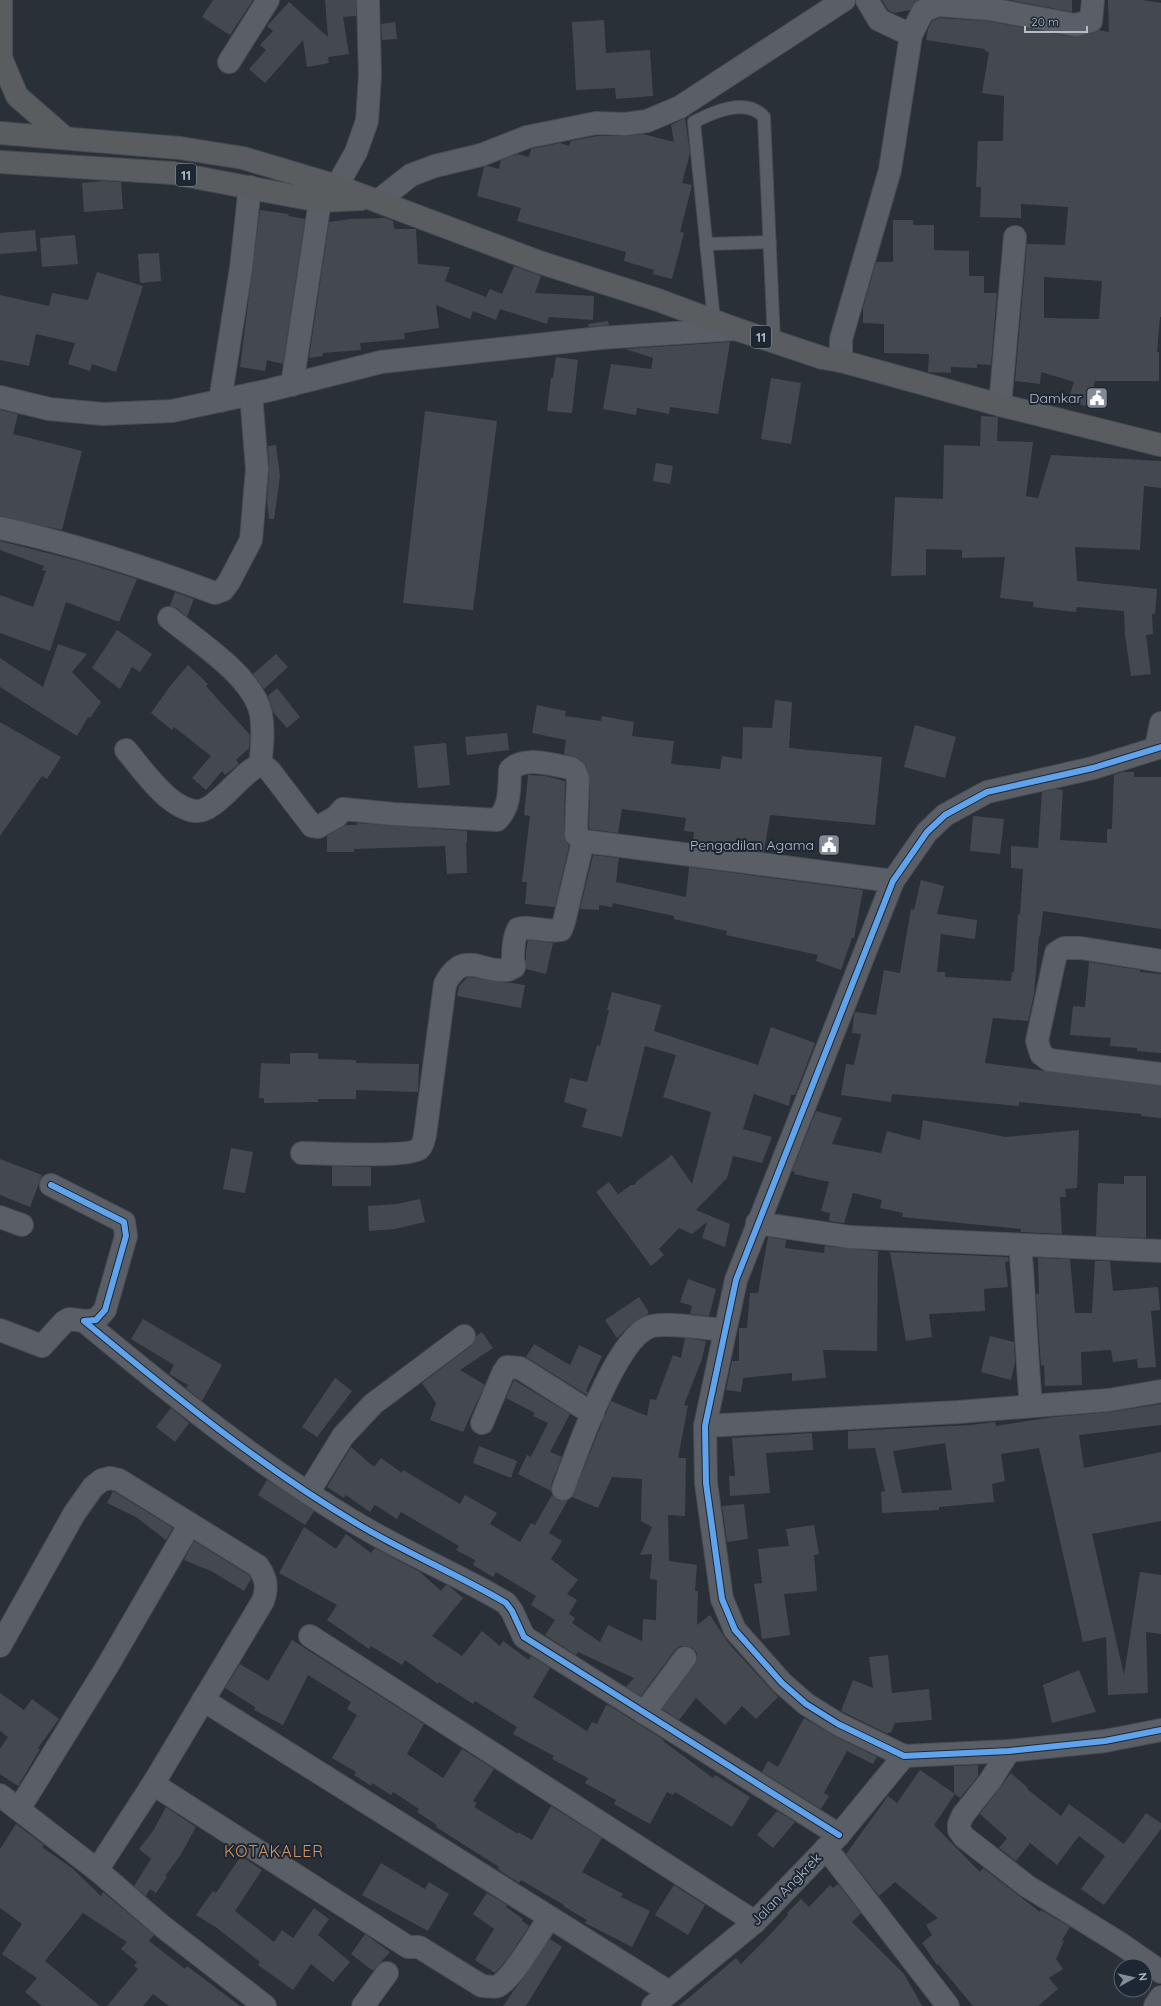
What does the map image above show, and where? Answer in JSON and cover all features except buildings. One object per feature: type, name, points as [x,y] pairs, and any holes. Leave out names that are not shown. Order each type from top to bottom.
[{"type":"highway","points":[[1,0],[1,58],[17,96],[64,137]]},
{"type":"highway","name":"11","points":[[0,133],[64,137],[180,148],[243,158],[337,186],[539,262],[658,300],[736,329],[823,358],[841,361],[1000,405],[1161,445]]},
{"type":"highway","name":"11","points":[[0,162],[173,173],[250,187],[319,208],[374,200]]},
{"type":"street","points":[[229,62],[268,0]]},
{"type":"street","points":[[337,186],[356,152],[367,121],[370,75],[368,0]]},
{"type":"street","points":[[374,200],[411,175],[435,166],[481,155],[527,137],[596,123],[625,124],[647,121],[680,107],[844,0]]},
{"type":"street","points":[[868,0],[879,20],[911,35]]},
{"type":"street","points":[[841,361],[841,339],[890,170],[911,35],[923,11],[938,4],[990,9],[1075,26],[1091,21],[1093,0]]},
{"type":"street","points":[[220,401],[241,268],[250,187]]},
{"type":"street","points":[[292,385],[319,208]]},
{"type":"street","points":[[1000,405],[1015,237]]},
{"type":"street","points":[[0,397],[49,409],[103,414],[172,411],[292,385],[381,362],[600,338],[736,329]]},
{"type":"street","points":[[0,528],[48,538],[136,564],[215,593],[223,590],[229,582],[251,540],[257,469],[251,394]]},
{"type":"street","points":[[169,618],[231,669],[252,693],[260,713],[262,746],[260,766]]},
{"type":"street","points":[[1161,723],[1158,748],[1093,768],[987,792],[945,815],[928,832],[893,881],[757,1223],[736,1280],[705,1426],[706,1483],[722,1599],[735,1630],[782,1683],[806,1704],[838,1724],[904,1756],[1009,1752],[1105,1741],[1161,1730]]},
{"type":"street","points":[[126,750],[164,795],[186,808],[197,812],[209,807],[238,784],[252,769],[264,766],[270,771],[312,826],[318,828],[336,817],[343,809],[394,814],[498,820],[505,813],[508,804],[510,770],[516,764],[525,761],[571,768],[575,771],[578,779],[576,835],[583,841],[893,881]]},
{"type":"street","points":[[302,1153],[391,1153],[418,1150],[422,1146],[425,1135],[445,984],[456,968],[472,964],[508,970],[514,967],[515,964],[513,958],[515,936],[518,929],[523,927],[546,931],[561,930],[583,841]]},
{"type":"street","points":[[1161,961],[1081,948],[1064,948],[1056,953],[1037,1042],[1042,1054],[1049,1060],[1161,1074]]},
{"type":"street","points":[[0,1330],[42,1346],[64,1322],[69,1319],[84,1321],[96,1320],[105,1310],[126,1236],[124,1222],[51,1185]]},
{"type":"street","points":[[0,1217],[22,1225]]},
{"type":"street","points":[[757,1223],[850,1236],[1161,1251]]},
{"type":"street","points":[[1020,1245],[1031,1405]]},
{"type":"street","points":[[84,1321],[160,1384],[254,1457],[361,1526],[506,1603],[512,1611],[524,1638],[644,1713],[832,1841],[948,2006]]},
{"type":"street","points":[[563,1489],[593,1414],[624,1351],[640,1333],[649,1327],[662,1324],[725,1330]]},
{"type":"street","points":[[308,1493],[343,1436],[373,1404],[464,1336]]},
{"type":"street","points":[[482,1423],[503,1373],[507,1367],[511,1366],[520,1368],[593,1414]]},
{"type":"street","points":[[705,1426],[958,1412],[1109,1400],[1161,1391]]},
{"type":"street","points":[[0,1646],[74,1514],[93,1487],[102,1480],[110,1478],[119,1480],[258,1566],[265,1576],[266,1588],[263,1601],[153,1784],[97,1870]]},
{"type":"street","points":[[19,1809],[108,1665],[190,1524]]},
{"type":"street","points":[[310,1636],[755,1922]]},
{"type":"street","points":[[644,1713],[685,1658]]},
{"type":"street","points":[[203,1700],[669,1992]]},
{"type":"street","points":[[1009,1752],[990,1781],[963,1815],[959,1824],[964,1838],[1027,1886],[1120,1944],[1161,1972]]},
{"type":"street","name":"Jalan Angkrek","points":[[653,2006],[755,1922],[832,1841],[904,1756]]},
{"type":"street","points":[[153,1784],[408,1947],[419,1947],[482,1986],[491,1987],[502,1983],[512,1972],[549,1918]]},
{"type":"street","points":[[0,1795],[97,1870],[162,1926],[266,2006]]},
{"type":"street","points":[[363,2006],[387,1973]]},
{"type":"street","points":[[1155,2006],[1161,1997]]},
{"type":"lane","points":[[714,321],[694,122],[714,112],[724,109],[747,108],[759,112],[764,117],[774,341]]},
{"type":"lane","points":[[706,244],[770,242]]},
{"type":"cycle path","points":[[1161,747],[1093,768],[987,792],[945,815],[927,832],[893,881],[736,1280],[705,1426],[706,1483],[722,1599],[735,1630],[782,1683],[806,1704],[838,1724],[904,1756],[1009,1751],[1105,1741],[1161,1730]]},
{"type":"cycle path","points":[[51,1185],[124,1222],[126,1236],[105,1310],[96,1320],[84,1321],[184,1403],[288,1480],[361,1526],[506,1603],[512,1611],[524,1637],[839,1835]]},
{"type":"place","name":"Damkar","points":[[1097,398]]},
{"type":"place","name":"Pengadilan Agama","points":[[829,845]]},
{"type":"district","name":"KOTAKALER","points":[[274,1851]]}]
